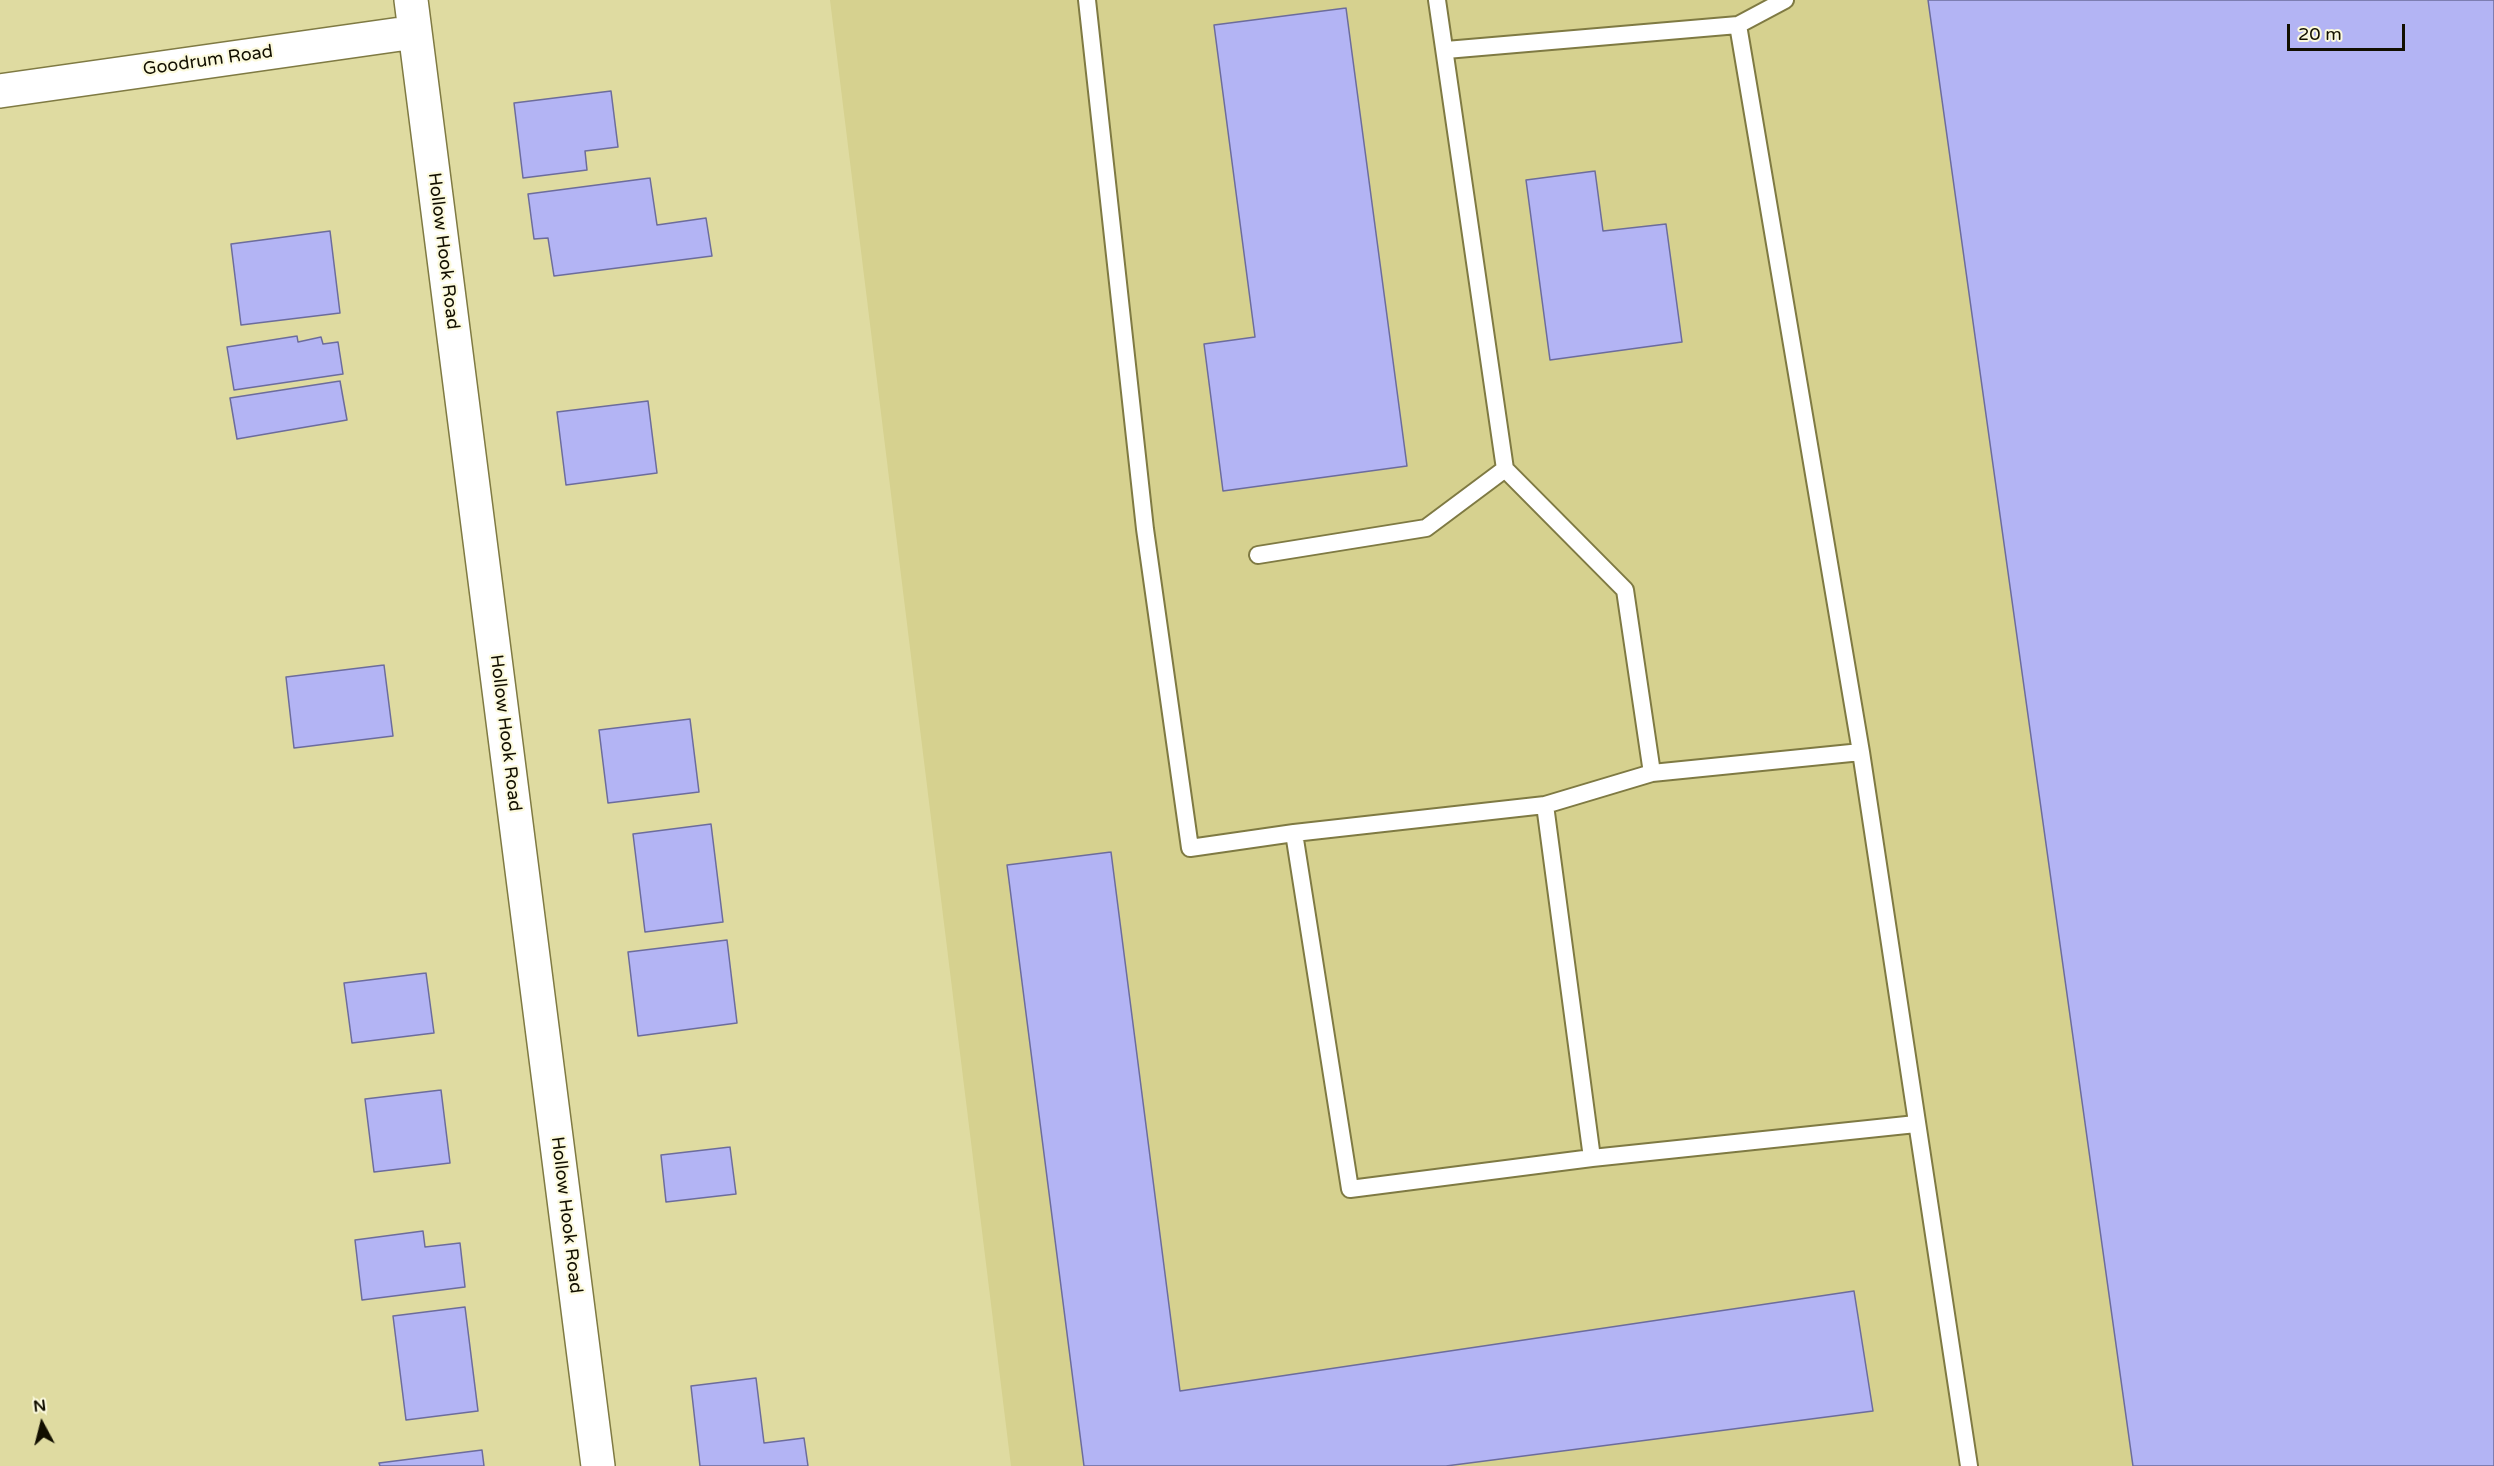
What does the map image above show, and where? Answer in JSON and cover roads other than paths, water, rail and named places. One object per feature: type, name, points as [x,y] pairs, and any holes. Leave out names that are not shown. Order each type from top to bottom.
[{"type":"street","name":"Goodrum Road","points":[[0,91],[413,16]]},
{"type":"street","name":"Hollow Hook Road","points":[[413,16],[598,1466]]},
{"type":"lane","points":[[1087,0],[1145,529],[1190,849],[1294,833],[1545,806],[1652,773],[1861,752]]},
{"type":"lane","points":[[1437,0],[1505,469],[1625,590],[1652,773]]},
{"type":"lane","points":[[1446,50],[1737,25],[1785,0]]},
{"type":"lane","points":[[1737,25],[1861,752],[1969,1466]]},
{"type":"lane","points":[[1258,555],[1426,528],[1505,469]]},
{"type":"lane","points":[[1545,806],[1592,1158]]},
{"type":"lane","points":[[1294,833],[1350,1190],[1592,1158],[1916,1124]]}]
